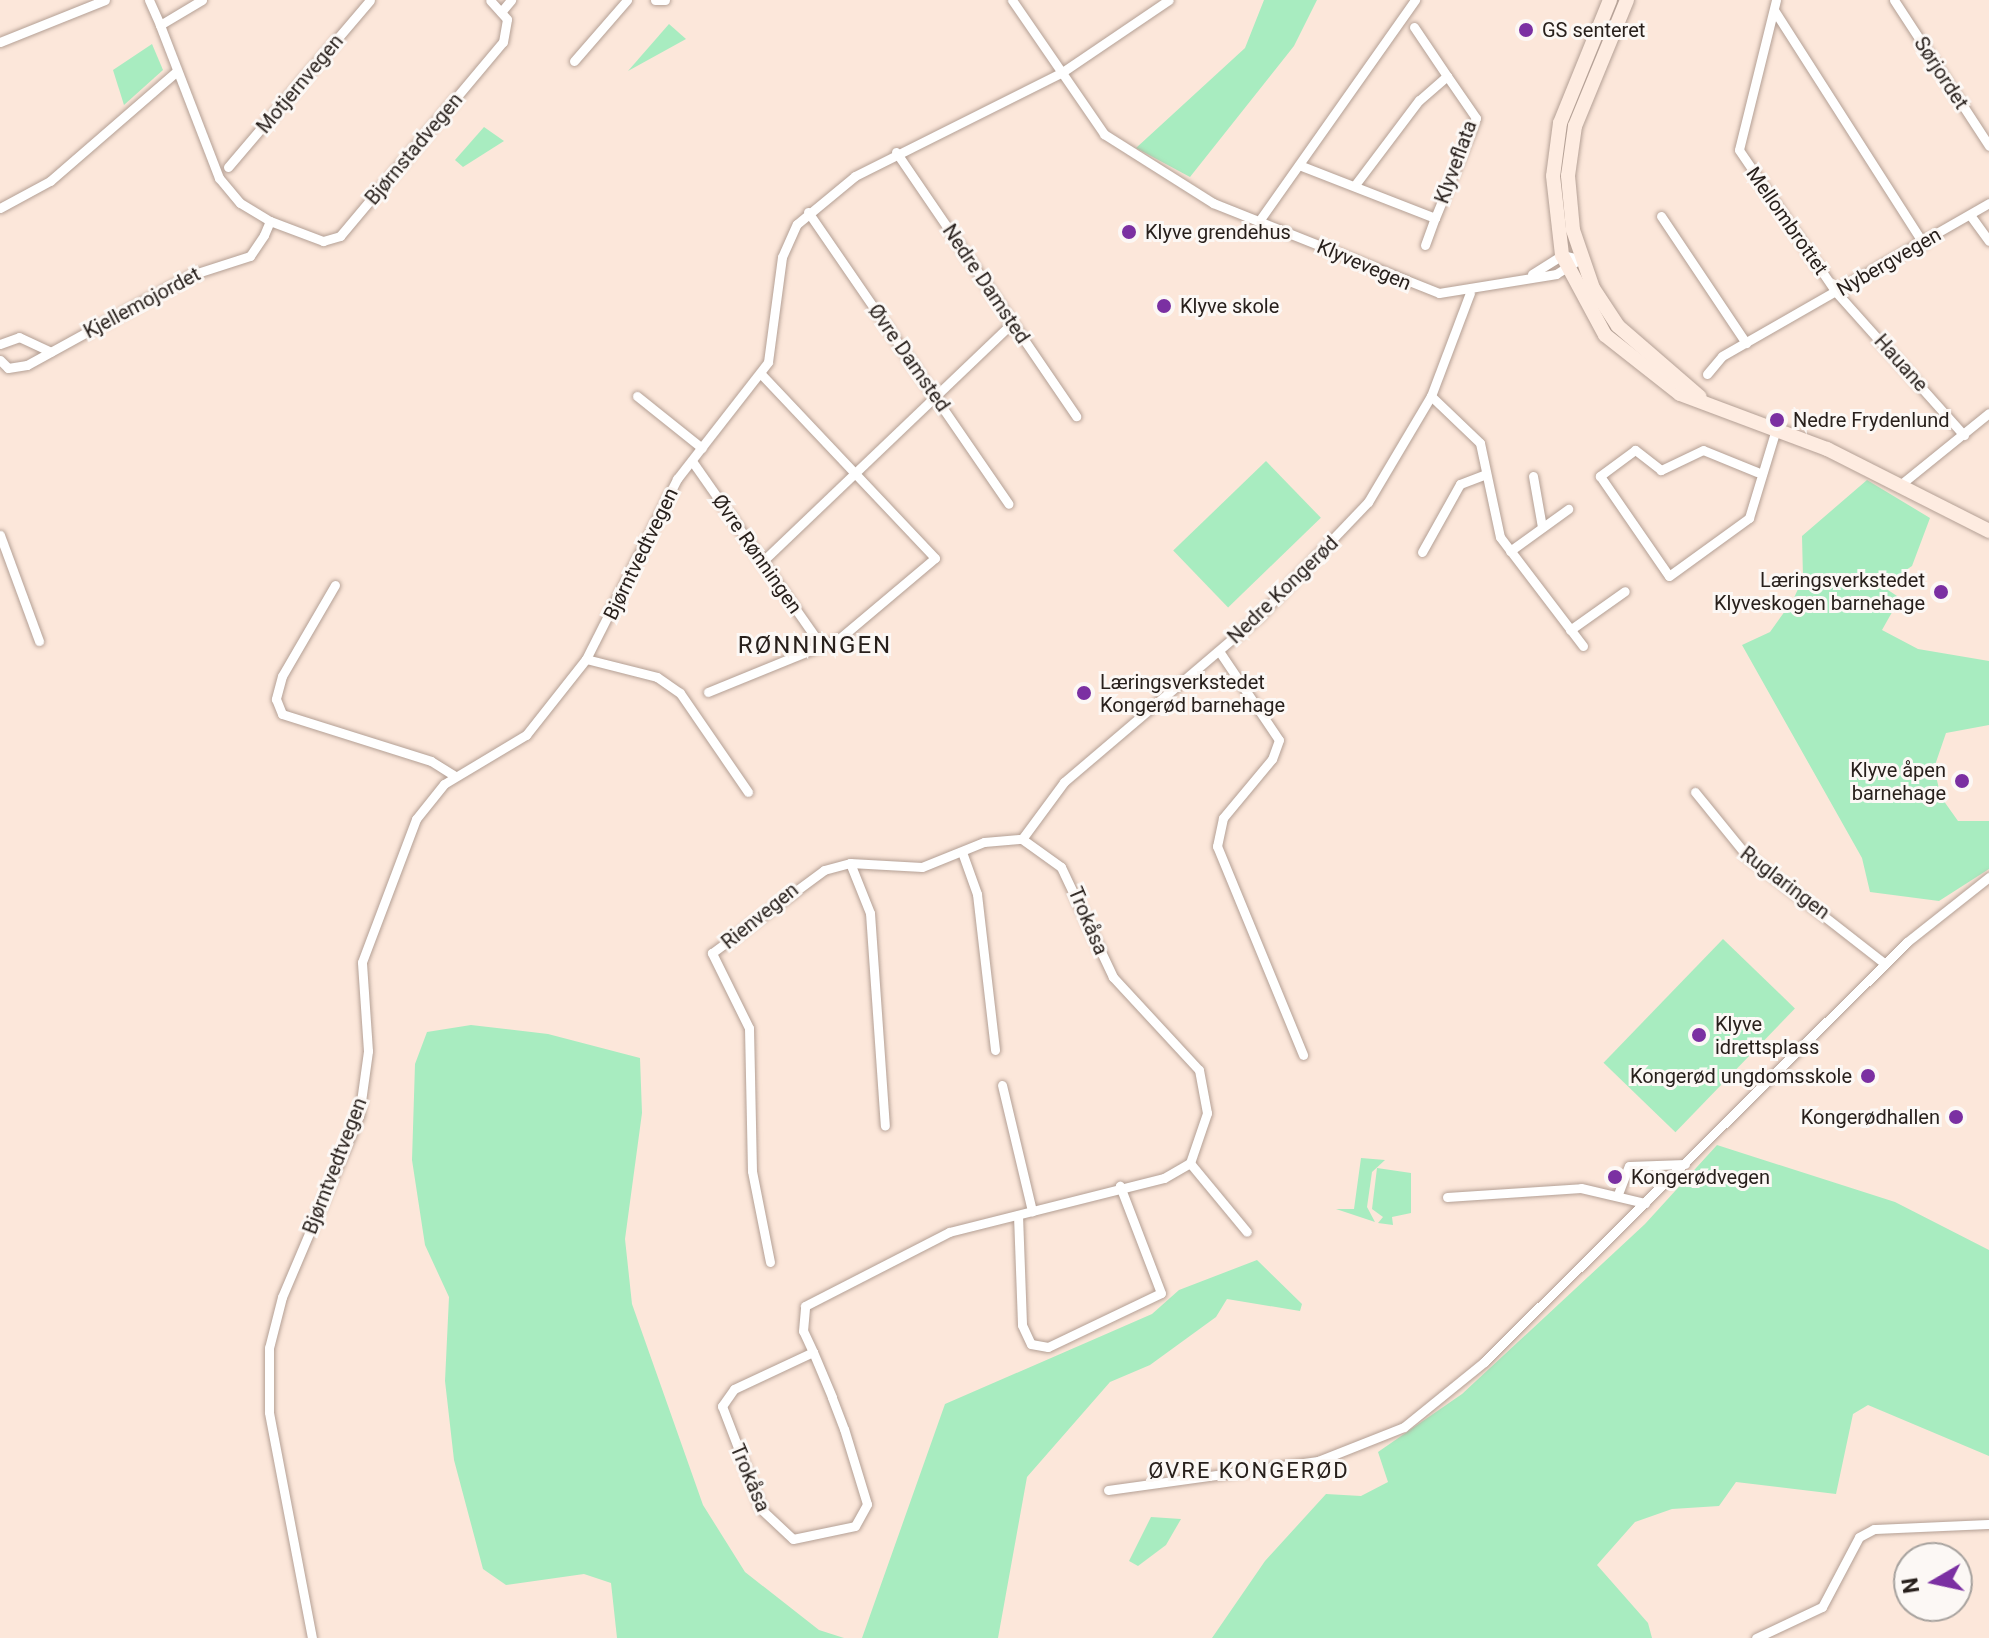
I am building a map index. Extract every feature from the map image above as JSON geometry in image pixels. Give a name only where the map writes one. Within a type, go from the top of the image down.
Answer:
[{"type":"main road","points":[[1610,0],[1554,152],[1562,255],[1568,270],[1622,354],[1680,394],[1776,429],[1900,485],[1989,531]]},
{"type":"main road","points":[[1627,0],[1575,126],[1569,189],[1580,259],[1618,326],[1703,400]]},
{"type":"street","points":[[0,42],[105,0]]},
{"type":"street","points":[[149,0],[225,189],[270,221]]},
{"type":"street","points":[[160,25],[202,0]]},
{"type":"street","name":"Motjernvegen","points":[[228,167],[370,0]]},
{"type":"street","points":[[490,0],[501,12],[511,0]]},
{"type":"street","points":[[574,61],[627,0]]},
{"type":"street","points":[[655,0],[665,0]]},
{"type":"street","name":"Klyvevegen","points":[[1012,0],[1089,117],[1123,152],[1259,221],[1419,288],[1470,293],[1532,274],[1568,270]]},
{"type":"street","name":"Bjørntvedtvegen","points":[[312,1638],[269,1412],[269,1348],[282,1297],[359,1116],[368,1051],[366,949],[416,819],[455,776],[526,735],[586,659],[692,461],[761,374],[773,345],[782,257],[808,212],[896,152],[1061,73],[1169,0]]},
{"type":"street","points":[[1259,221],[1415,0]]},
{"type":"street","name":"Sørjordet","points":[[1894,0],[1989,146]]},
{"type":"street","name":"Mellombrottet","points":[[1775,5],[1923,243]]},
{"type":"street","name":"Mellombrottet","points":[[1775,5],[1739,150],[1836,292]]},
{"type":"street","name":"Bjørnstadvegen","points":[[270,221],[323,241],[340,236],[492,58],[508,26],[501,12]]},
{"type":"street","name":"Klyveflata","points":[[1299,165],[1435,218],[1476,118],[1414,27]]},
{"type":"street","points":[[0,208],[50,181],[177,71]]},
{"type":"street","points":[[1355,185],[1419,100],[1447,76]]},
{"type":"street","name":"Nedre Damsted","points":[[896,152],[1076,416]]},
{"type":"street","name":"Nybergvegen","points":[[1707,374],[1746,343],[1989,203]]},
{"type":"street","name":"Øvre Damsted","points":[[808,212],[1009,504]]},
{"type":"street","points":[[1970,215],[1989,241]]},
{"type":"street","points":[[1661,216],[1746,343]]},
{"type":"street","points":[[1425,245],[1435,218]]},
{"type":"street","name":"Kjellemojordet","points":[[0,360],[20,368],[191,275],[250,256],[270,221]]},
{"type":"street","points":[[1562,255],[1580,259]]},
{"type":"street","name":"Klyvevegen","points":[[1532,274],[1562,255]]},
{"type":"street","points":[[1568,270],[1580,259]]},
{"type":"street","name":"Hauane","points":[[1836,292],[1964,435]]},
{"type":"street","name":"Nedre Kongerød","points":[[1303,1055],[1219,857],[1223,818],[1272,759],[1279,740],[1219,651],[1343,532],[1431,396],[1470,293]]},
{"type":"street","points":[[763,561],[1012,323]]},
{"type":"street","points":[[0,344],[19,337],[51,352]]},
{"type":"street","points":[[708,692],[822,647],[935,558],[761,374]]},
{"type":"street","points":[[637,396],[702,448]]},
{"type":"street","points":[[1431,396],[1471,428],[1486,474],[1496,529],[1583,646]]},
{"type":"street","points":[[1900,485],[1989,413]]},
{"type":"street","points":[[1757,472],[1703,450],[1661,470],[1635,450],[1600,476],[1669,576],[1749,518],[1757,472],[1776,429]]},
{"type":"street","name":"Øvre Rønningen","points":[[692,461],[822,647]]},
{"type":"street","points":[[1422,552],[1460,484],[1486,474]]},
{"type":"street","points":[[1533,476],[1542,527]]},
{"type":"street","points":[[1510,551],[1568,509]]},
{"type":"street","points":[[0,535],[39,641]]},
{"type":"street","points":[[335,585],[282,676],[276,699],[282,714],[431,761],[455,776]]},
{"type":"street","points":[[1570,630],[1625,591]]},
{"type":"street","points":[[1022,839],[1064,782],[1219,651]]},
{"type":"street","points":[[586,659],[657,677],[680,693],[748,792]]},
{"type":"street","name":"Ruglaringen","points":[[1695,792],[1747,856],[1885,964]]},
{"type":"street","name":"Rienvegen","points":[[770,1262],[752,1171],[749,1028],[712,953],[788,890],[850,863],[913,869],[962,852],[1022,839]]},
{"type":"street","name":"Trokåsa","points":[[813,1352],[734,1389],[722,1406],[762,1510],[793,1539],[855,1526],[867,1504],[801,1315],[817,1297],[927,1241],[1120,1186],[1164,1178],[1190,1163],[1207,1113],[1199,1070],[1113,977],[1061,867],[1022,839]]},
{"type":"street","points":[[962,852],[980,908],[995,1050]]},
{"type":"street","points":[[850,863],[870,913],[885,1125]]},
{"type":"street","points":[[1108,1490],[1318,1461],[1404,1427],[1451,1392],[1885,964],[1989,877]]},
{"type":"street","points":[[1002,1085],[1032,1211]]},
{"type":"street","points":[[1190,1163],[1247,1232]]},
{"type":"street","points":[[1618,1194],[1620,1177],[1635,1163],[1685,1164]]},
{"type":"street","points":[[1018,1215],[1022,1325],[1031,1344],[1048,1347],[1161,1293],[1120,1186]]},
{"type":"street","points":[[1447,1197],[1581,1188],[1618,1194],[1645,1203]]},
{"type":"street","points":[[1756,1638],[1822,1607],[1859,1537],[1874,1529],[1989,1524]]},
{"type":"green space","points":[[1264,0],[1317,0],[1294,46],[1190,177],[1136,148],[1245,48]]},
{"type":"green space","points":[[669,24],[686,39],[628,71]]},
{"type":"green space","points":[[152,44],[163,70],[124,105],[113,70]]},
{"type":"green space","points":[[484,127],[504,141],[463,167],[455,160]]},
{"type":"green space","points":[[1266,461],[1321,518],[1228,607],[1173,551]]},
{"type":"green space","points":[[1867,480],[1930,518],[1912,566],[1882,586],[1900,598],[1882,630],[1918,649],[1989,661],[1989,725],[1946,733],[1934,768],[1941,797],[1958,821],[1989,821],[1989,869],[1939,901],[1870,892],[1862,858],[1742,645],[1770,632],[1793,600],[1803,578],[1802,536]]},
{"type":"green space","name":"Klyve idrettsplass","points":[[1723,939],[1795,1008],[1675,1132],[1604,1063]]},
{"type":"green space","points":[[471,1025],[548,1034],[640,1058],[642,1113],[625,1239],[632,1304],[703,1505],[745,1572],[819,1630],[844,1638],[617,1638],[611,1583],[584,1574],[506,1585],[483,1569],[454,1460],[445,1381],[449,1297],[425,1245],[412,1160],[415,1064],[427,1032]]},
{"type":"green space","points":[[1717,1145],[1895,1202],[1989,1250],[1989,1456],[1868,1405],[1853,1414],[1836,1494],[1736,1482],[1719,1506],[1672,1509],[1635,1522],[1597,1565],[1648,1623],[1652,1638],[1212,1638],[1265,1561],[1326,1494],[1361,1496],[1388,1482],[1378,1452],[1462,1394],[1645,1224]]},
{"type":"green space","points":[[1361,1158],[1385,1160],[1372,1172],[1367,1207],[1375,1222],[1336,1209],[1354,1209]]},
{"type":"green space","points":[[1377,1168],[1411,1173],[1411,1213],[1392,1217],[1393,1225],[1378,1223],[1383,1217],[1372,1209]]},
{"type":"green space","points":[[1257,1260],[1302,1304],[1300,1311],[1227,1299],[1216,1317],[1150,1365],[1110,1382],[1027,1477],[998,1638],[862,1638],[945,1404],[1152,1314],[1179,1290]]},
{"type":"green space","points":[[1151,1517],[1181,1519],[1166,1545],[1138,1566],[1129,1561]]},
{"type":"place","name":"GS senteret","points":[[1526,30]]},
{"type":"place","name":"Klyve grendehus","points":[[1129,232]]},
{"type":"place","name":"Klyve skole","points":[[1164,306]]},
{"type":"place","name":"Nedre Frydenlund","points":[[1777,420]]},
{"type":"place","name":"Læringsverkstedet Klyveskogen barnehage","points":[[1941,592]]},
{"type":"place","name":"Læringsverkstedet Kongerød barnehage","points":[[1084,693]]},
{"type":"place","name":"Klyve åpen barnehage","points":[[1962,781]]},
{"type":"place","name":"Klyve idrettsplass","points":[[1699,1035]]},
{"type":"place","name":"Kongerød ungdomsskole","points":[[1868,1076]]},
{"type":"place","name":"Kongerødhallen","points":[[1956,1117]]},
{"type":"place","name":"Kongerødvegen","points":[[1615,1177]]},
{"type":"district","name":"RØNNINGEN","points":[[815,646]]},
{"type":"district","name":"ØVRE KONGERØD","points":[[1249,1471]]}]
